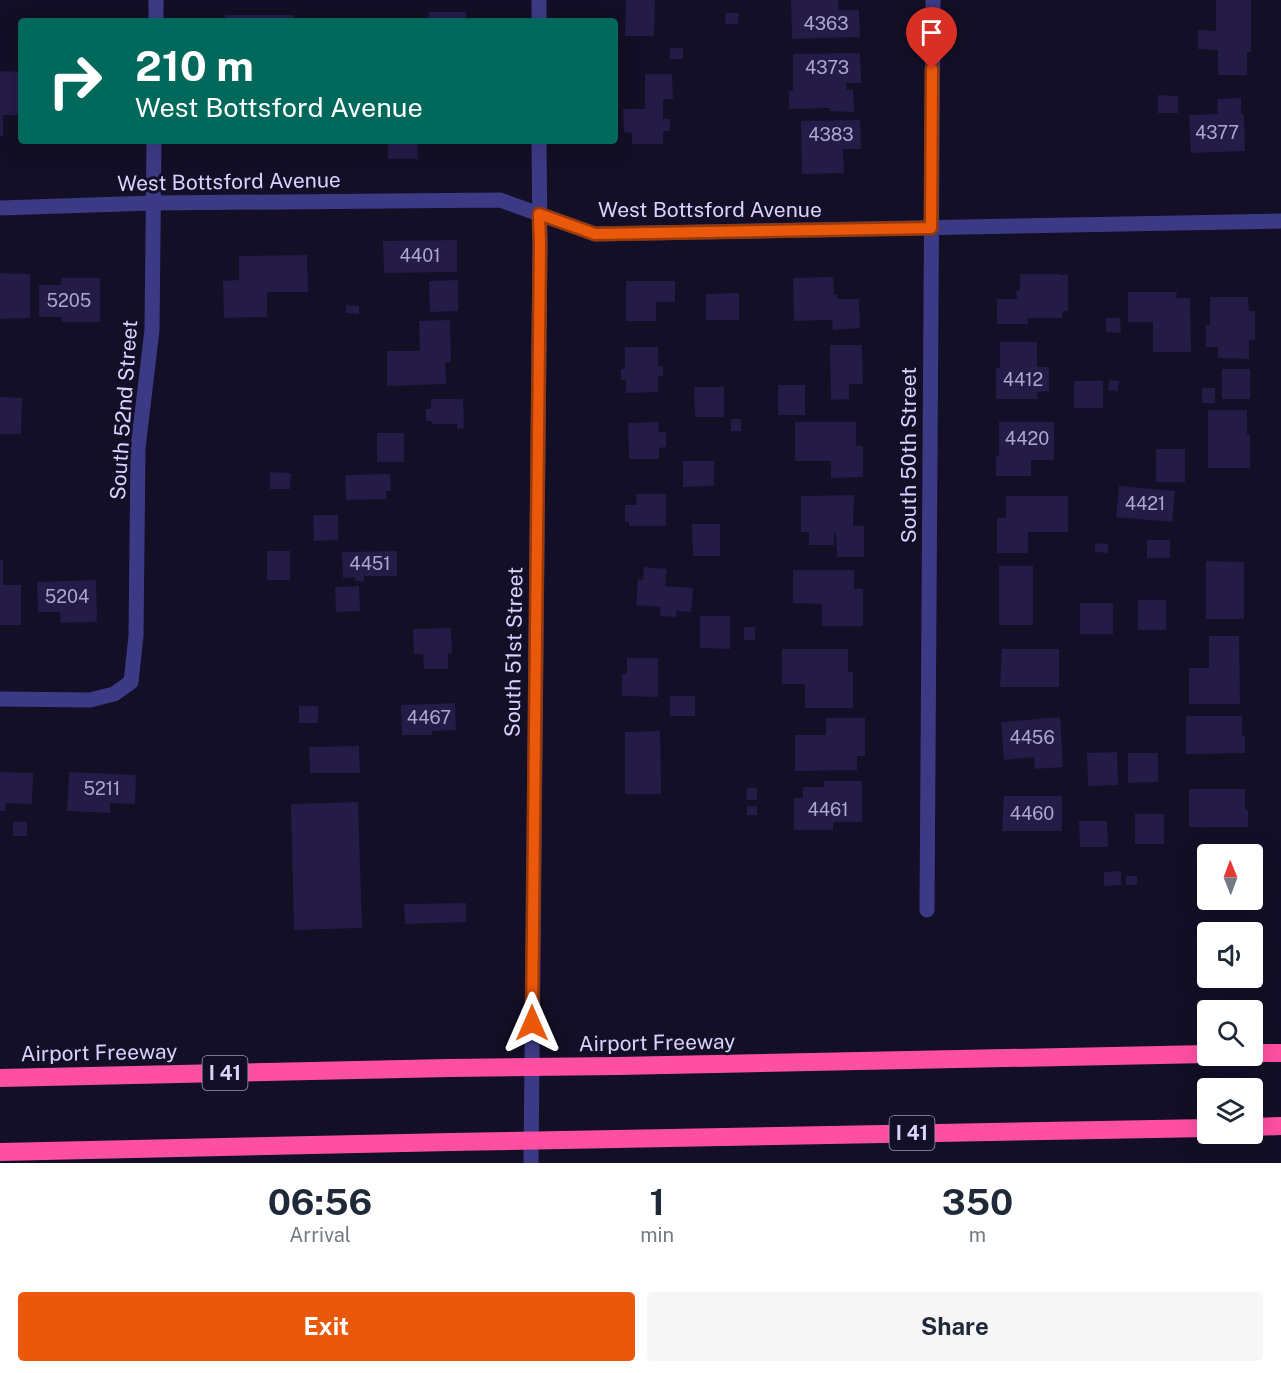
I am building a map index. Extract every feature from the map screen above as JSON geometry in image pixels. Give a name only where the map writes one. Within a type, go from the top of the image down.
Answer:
[{"type":"highway","points":[[1263,1053],[1280,1052]]},
{"type":"highway","name":"Airport Freeway","points":[[0,1078],[1197,1054]]},
{"type":"highway","points":[[1263,1127],[1281,1126]]},
{"type":"highway","name":"I 41","points":[[0,1152],[1197,1128]]},
{"type":"street","points":[[156,0],[156,18]]},
{"type":"street","points":[[539,0],[539,18]]},
{"type":"street","name":"South 50th Street","points":[[927,909],[933,0]]},
{"type":"street","name":"South 52nd Street","points":[[0,699],[90,700],[114,694],[130,682],[136,636],[138,448],[152,330],[154,144]]},
{"type":"street","name":"South 51st Street","points":[[531,1163],[539,144]]},
{"type":"street","name":"West Bottsford Avenue","points":[[0,208],[153,203],[500,200],[595,234],[1281,221]]},
{"type":"building","points":[[626,0],[655,0],[654,36],[625,36]]},
{"type":"building","points":[[791,0],[838,0],[839,10],[859,10],[860,37],[792,39]]},
{"type":"building","points":[[1216,0],[1251,0],[1251,52],[1247,52],[1247,75],[1218,75],[1218,50],[1198,49],[1198,30],[1216,31]]},
{"type":"building","points":[[429,12],[466,12],[466,18],[428,18]]},
{"type":"building","points":[[726,13],[739,13],[738,24],[725,24]]},
{"type":"building","points":[[225,15],[294,15],[294,18],[225,18]]},
{"type":"building","points":[[670,48],[683,48],[683,59],[670,59]]},
{"type":"building","points":[[860,53],[861,83],[846,83],[847,90],[853,90],[854,112],[830,111],[830,108],[789,109],[789,91],[793,91],[793,54]]},
{"type":"building","points":[[0,71],[18,72],[18,115],[3,115],[3,136],[0,136]]},
{"type":"building","points":[[645,74],[672,74],[673,99],[663,99],[663,119],[670,119],[670,131],[663,131],[663,144],[632,144],[632,133],[624,132],[623,109],[645,109]]},
{"type":"building","points":[[1158,95],[1178,96],[1178,113],[1158,113]]},
{"type":"building","points":[[1241,98],[1245,151],[1191,153],[1189,115],[1218,114],[1217,99]]},
{"type":"building","points":[[860,120],[861,149],[843,149],[844,173],[802,174],[801,121]]},
{"type":"building","points":[[388,144],[417,144],[418,159],[388,159]]},
{"type":"building","points":[[457,240],[457,272],[384,273],[383,241]]},
{"type":"building","points":[[307,255],[308,292],[267,292],[267,317],[224,318],[223,281],[239,280],[239,256]]},
{"type":"building","points":[[0,273],[30,274],[30,318],[0,319]]},
{"type":"building","points":[[1020,274],[1068,275],[1068,311],[1063,311],[1062,318],[1027,318],[1028,324],[997,324],[997,299],[1017,299],[1016,291],[1020,291]]},
{"type":"building","points":[[833,277],[834,295],[837,295],[837,299],[859,299],[860,328],[833,330],[832,320],[794,321],[793,278]]},
{"type":"building","points":[[61,278],[100,278],[100,322],[62,322],[62,317],[39,317],[39,285],[61,285]]},
{"type":"building","points":[[458,280],[458,311],[430,312],[429,281]]},
{"type":"building","points":[[626,281],[675,281],[675,302],[656,302],[656,321],[626,321]]},
{"type":"building","points":[[1128,292],[1177,292],[1176,298],[1190,298],[1191,352],[1153,352],[1153,322],[1128,322]]},
{"type":"building","points":[[739,293],[739,320],[706,320],[706,294]]},
{"type":"building","points":[[1210,297],[1248,297],[1249,311],[1255,311],[1255,340],[1249,340],[1249,359],[1218,358],[1218,347],[1206,347],[1206,325],[1210,325]]},
{"type":"building","points":[[346,305],[359,306],[359,314],[346,313]]},
{"type":"building","points":[[1106,318],[1120,318],[1121,333],[1106,332]]},
{"type":"building","points":[[450,320],[451,362],[445,363],[446,384],[387,386],[387,351],[420,351],[419,321]]},
{"type":"building","points":[[1000,342],[1037,342],[1037,367],[1049,367],[1049,391],[1037,392],[1038,399],[996,399],[996,368],[1000,368]]},
{"type":"building","points":[[830,345],[862,345],[863,384],[849,384],[849,399],[831,400]]},
{"type":"building","points":[[625,347],[658,347],[658,366],[663,366],[663,376],[658,376],[658,392],[626,393],[626,380],[621,380],[621,369],[625,369]]},
{"type":"building","points":[[1222,369],[1250,369],[1250,399],[1222,399]]},
{"type":"building","points":[[1109,380],[1119,381],[1118,391],[1108,390]]},
{"type":"building","points":[[1074,381],[1103,381],[1103,408],[1074,408]]},
{"type":"building","points":[[778,385],[805,385],[805,415],[778,415]]},
{"type":"building","points":[[694,387],[724,387],[724,417],[695,417]]},
{"type":"building","points":[[1202,388],[1215,388],[1215,403],[1202,403]]},
{"type":"building","points":[[0,397],[22,398],[21,434],[0,434]]},
{"type":"building","points":[[431,399],[463,399],[464,428],[457,429],[457,424],[432,424],[432,421],[426,421],[426,409],[431,409]]},
{"type":"building","points":[[1208,410],[1247,410],[1250,468],[1208,468]]},
{"type":"building","points":[[731,419],[741,419],[741,431],[731,431]]},
{"type":"building","points":[[659,422],[658,432],[666,432],[666,447],[659,448],[659,459],[629,459],[628,423]]},
{"type":"building","points":[[795,422],[856,422],[856,446],[863,446],[863,477],[831,478],[831,461],[795,461]]},
{"type":"building","points":[[999,422],[1054,422],[1054,460],[1031,460],[1031,476],[996,476],[996,456],[999,456]]},
{"type":"building","points":[[377,433],[404,433],[404,462],[377,462]]},
{"type":"building","points":[[1156,449],[1185,449],[1185,482],[1156,482]]},
{"type":"building","points":[[683,461],[714,461],[714,486],[683,487]]},
{"type":"building","points":[[270,472],[291,473],[290,489],[270,489]]},
{"type":"building","points":[[390,474],[391,491],[386,491],[386,499],[346,500],[345,475]]},
{"type":"building","points":[[1119,486],[1175,491],[1172,522],[1116,517]]},
{"type":"building","points":[[636,494],[666,494],[666,526],[629,526],[629,522],[625,522],[625,505],[637,505]]},
{"type":"building","points":[[854,495],[853,526],[864,526],[864,557],[837,557],[836,533],[834,533],[834,545],[809,545],[809,532],[801,532],[801,496]]},
{"type":"building","points":[[1006,496],[1068,496],[1068,532],[1028,532],[1028,553],[997,553],[997,518],[1006,518]]},
{"type":"building","points":[[313,515],[338,515],[338,540],[314,541]]},
{"type":"building","points":[[692,524],[720,524],[720,556],[693,556]]},
{"type":"building","points":[[1147,540],[1170,540],[1170,558],[1147,558]]},
{"type":"building","points":[[1095,543],[1108,544],[1108,553],[1095,552]]},
{"type":"building","points":[[267,551],[290,551],[290,580],[267,580]]},
{"type":"building","points":[[397,551],[397,576],[364,576],[364,581],[355,581],[355,577],[343,578],[342,552]]},
{"type":"building","points":[[0,560],[3,560],[3,585],[21,585],[21,625],[0,625]]},
{"type":"building","points":[[1206,561],[1244,562],[1244,619],[1206,619]]},
{"type":"building","points":[[999,566],[1033,566],[1033,625],[999,625]]},
{"type":"building","points":[[644,567],[667,569],[665,586],[693,588],[691,612],[676,611],[676,617],[660,616],[661,607],[636,605],[638,579],[643,580]]},
{"type":"building","points":[[793,570],[854,570],[854,589],[863,589],[863,626],[822,626],[822,604],[793,603]]},
{"type":"building","points":[[96,580],[97,622],[61,623],[60,612],[38,612],[37,582]]},
{"type":"building","points":[[359,586],[360,611],[336,612],[335,587]]},
{"type":"building","points":[[1138,600],[1166,600],[1166,630],[1138,630]]},
{"type":"building","points":[[1080,603],[1113,603],[1113,634],[1080,634]]},
{"type":"building","points":[[700,616],[730,616],[730,649],[700,648]]},
{"type":"building","points":[[744,627],[755,627],[755,640],[744,640]]},
{"type":"building","points":[[451,628],[452,653],[448,653],[448,669],[424,669],[423,654],[414,654],[413,629]]},
{"type":"building","points":[[1209,636],[1239,636],[1240,704],[1189,704],[1189,668],[1209,668]]},
{"type":"building","points":[[782,649],[848,649],[848,672],[853,672],[853,708],[805,708],[805,684],[782,684]]},
{"type":"building","points":[[1002,649],[1059,649],[1059,687],[1000,687]]},
{"type":"building","points":[[627,658],[658,658],[658,697],[622,696],[622,674],[627,674]]},
{"type":"building","points":[[670,696],[695,696],[695,716],[670,716]]},
{"type":"building","points":[[455,703],[456,730],[432,731],[432,735],[402,735],[401,705]]},
{"type":"building","points":[[299,706],[318,706],[318,723],[299,723]]},
{"type":"building","points":[[1186,716],[1242,716],[1245,753],[1186,754]]},
{"type":"building","points":[[1060,717],[1063,767],[1035,769],[1034,757],[1004,760],[1001,722]]},
{"type":"building","points":[[826,718],[865,718],[865,756],[857,756],[857,770],[795,771],[795,735],[826,735]]},
{"type":"building","points":[[660,731],[661,794],[625,794],[625,732]]},
{"type":"building","points":[[359,746],[360,773],[310,773],[309,747]]},
{"type":"building","points":[[1117,752],[1118,785],[1088,786],[1087,753]]},
{"type":"building","points":[[1128,753],[1158,753],[1158,782],[1128,783]]},
{"type":"building","points":[[0,772],[33,773],[32,804],[6,803],[5,811],[0,811]]},
{"type":"building","points":[[69,772],[136,775],[135,804],[110,803],[110,813],[67,811]]},
{"type":"building","points":[[824,781],[862,781],[862,822],[833,822],[833,830],[794,830],[794,798],[803,798],[803,787],[824,787]]},
{"type":"building","points":[[747,788],[757,788],[757,800],[746,800]]},
{"type":"building","points":[[1189,789],[1245,789],[1248,827],[1189,827]]},
{"type":"building","points":[[1004,796],[1062,796],[1062,831],[1002,831]]},
{"type":"building","points":[[358,802],[362,928],[294,930],[291,804]]},
{"type":"building","points":[[747,806],[757,806],[757,815],[747,815]]},
{"type":"building","points":[[1135,814],[1164,814],[1164,844],[1135,844]]},
{"type":"building","points":[[1079,821],[1107,821],[1108,847],[1080,847]]},
{"type":"building","points":[[13,822],[27,822],[27,836],[13,836]]},
{"type":"building","points":[[1121,871],[1121,885],[1104,886],[1104,872]]},
{"type":"building","points":[[1126,876],[1137,876],[1137,885],[1126,885]]},
{"type":"building","points":[[466,903],[466,922],[405,924],[404,904]]},
{"type":"route","points":[[532,1023],[539,214],[595,234],[931,228],[932,69]]}]
